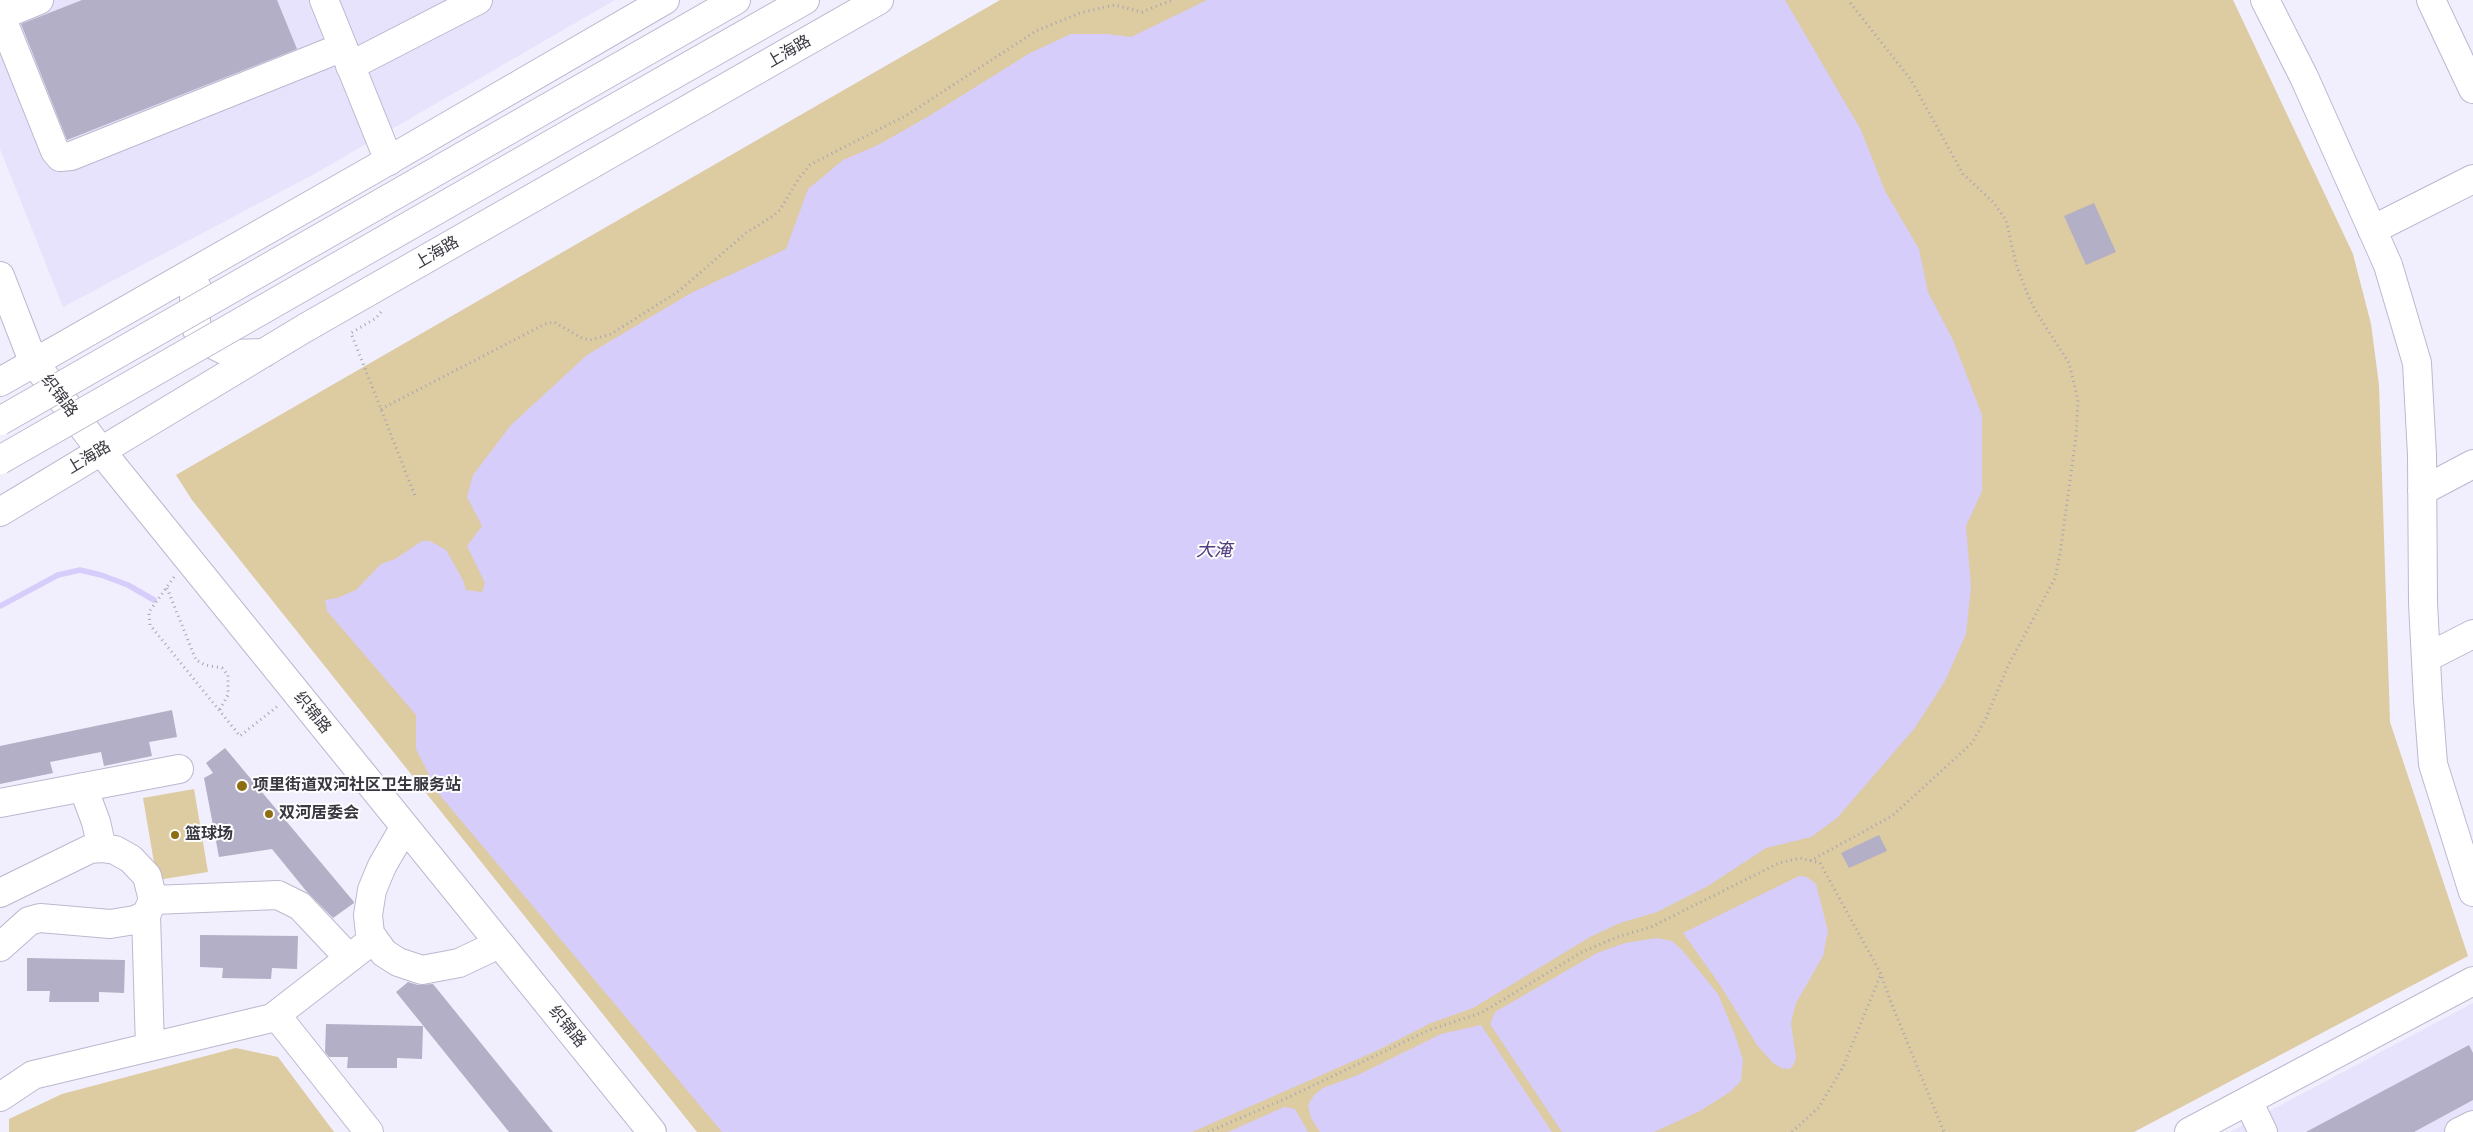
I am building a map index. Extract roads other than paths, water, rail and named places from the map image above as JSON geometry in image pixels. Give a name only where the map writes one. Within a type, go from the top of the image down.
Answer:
[{"type":"main road","points":[[39,0],[0,15],[55,151],[60,158],[71,156],[347,57],[478,0]]},
{"type":"main road","points":[[324,0],[390,161]]},
{"type":"main road","points":[[0,382],[33,361],[390,161],[665,0]]},
{"type":"main road","points":[[0,421],[736,0]]},
{"type":"main road","points":[[0,460],[805,0]]},
{"type":"main road","name":"上海路","points":[[0,512],[264,353],[879,0]]},
{"type":"main road","points":[[2265,0],[2304,77],[2388,265],[2416,363],[2422,491],[2426,658],[2433,764],[2473,892]]},
{"type":"main road","points":[[2431,0],[2473,88]]},
{"type":"main road","points":[[2372,230],[2473,179]]},
{"type":"main road","points":[[217,258],[197,286],[194,299],[197,330],[206,341],[232,354],[264,353]]},
{"type":"main road","name":"织锦路","points":[[0,276],[33,361],[101,451],[404,828],[652,1132]]},
{"type":"main road","points":[[2422,491],[2473,464]]},
{"type":"main road","points":[[2426,658],[2473,634]]},
{"type":"main road","points":[[0,802],[179,769]]},
{"type":"main road","points":[[83,787],[96,822],[102,848]]},
{"type":"main road","points":[[404,828],[382,866],[372,890],[368,915],[370,934],[384,953],[398,962],[422,970],[459,963],[499,944]]},
{"type":"main road","points":[[22,927],[1,890],[90,849],[115,850],[131,859],[147,876],[150,1047]]},
{"type":"main road","points":[[0,947],[29,921],[40,918],[110,924],[135,920],[149,908],[278,895],[300,906],[349,958]]},
{"type":"main road","points":[[0,1097],[33,1075],[272,1018],[374,939]]},
{"type":"main road","points":[[2189,1132],[2473,982]]},
{"type":"main road","points":[[276,1014],[369,1132]]},
{"type":"main road","points":[[2248,1101],[2263,1132]]},
{"type":"main road","points":[[2459,1132],[2473,1125]]},
{"type":"water","name":"大淹","points":[[1207,0],[1785,0],[1861,130],[1885,191],[1919,249],[1928,292],[1953,340],[1982,415],[1982,491],[1966,526],[1971,587],[1966,634],[1945,681],[1914,729],[1837,818],[1811,837],[1766,848],[1708,886],[1657,912],[1620,923],[1590,937],[1473,1008],[1431,1023],[1376,1051],[1192,1132],[722,1132],[438,793],[416,749],[416,715],[327,611],[325,600],[337,598],[356,590],[381,564],[395,559],[422,541],[430,541],[446,550],[463,580],[466,590],[482,592],[485,583],[467,546],[482,526],[467,497],[473,475],[511,425],[587,355],[691,293],[786,249],[808,189],[843,160],[878,145],[929,116],[1030,53],[1071,34],[1106,34],[1131,37]]},
{"type":"water","points":[[1799,876],[1807,877],[1816,884],[1828,931],[1823,956],[1796,1003],[1791,1024],[1796,1058],[1790,1069],[1781,1068],[1772,1062],[1757,1045],[1720,985],[1683,933]]},
{"type":"water","points":[[1657,938],[1672,941],[1682,950],[1718,994],[1743,1060],[1741,1081],[1730,1092],[1700,1111],[1654,1132],[1562,1132],[1490,1024],[1495,1012],[1597,953],[1625,943]]},
{"type":"water","points":[[1481,1025],[1552,1132],[1320,1132],[1311,1118],[1308,1105],[1314,1095],[1323,1088],[1358,1075],[1441,1034]]},
{"type":"water","points":[[1284,1107],[1295,1109],[1308,1132],[1228,1132]]},
{"type":"waterway","points":[[0,606],[58,575],[80,570],[128,585],[154,600]]},
{"type":"place","name":"项里街道双河社区卫生服务站","points":[[242,786]]},
{"type":"place","name":"双河居委会","points":[[269,814]]},
{"type":"place","name":"篮球场","points":[[175,835]]}]
